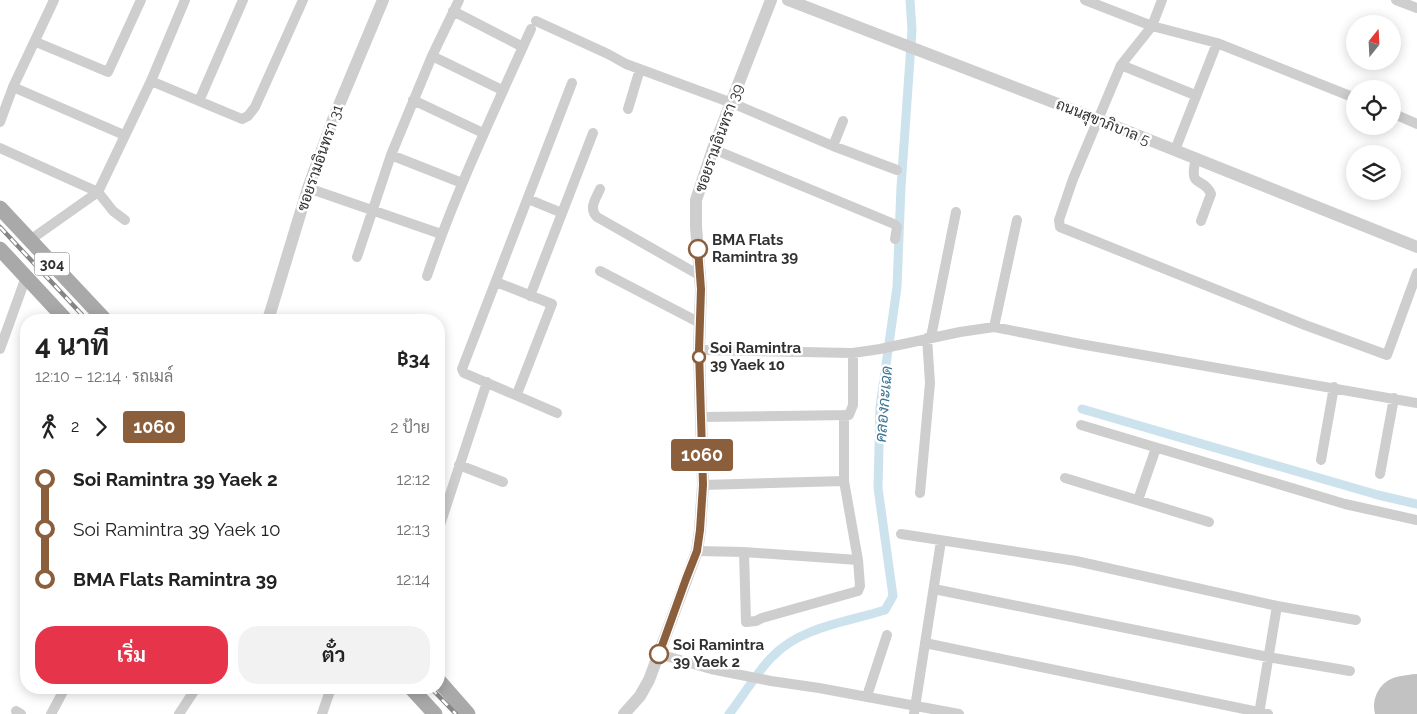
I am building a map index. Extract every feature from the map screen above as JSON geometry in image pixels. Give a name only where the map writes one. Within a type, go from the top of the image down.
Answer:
[{"type":"main road","name":"304","points":[[0,208],[99,314]]},
{"type":"main road","name":"304","points":[[0,249],[60,314]]},
{"type":"main road","points":[[445,688],[468,714]]},
{"type":"main road","points":[[417,694],[435,714]]},
{"type":"street","points":[[0,122],[54,0]]},
{"type":"street","points":[[36,42],[108,72],[141,0]]},
{"type":"street","points":[[30,240],[98,192],[151,81],[185,0]]},
{"type":"street","points":[[199,101],[243,0]]},
{"type":"street","points":[[151,81],[242,119],[252,113],[303,0]]},
{"type":"street","name":"ซอยรามอินทรา 31","points":[[270,314],[308,188],[334,117],[383,0]]},
{"type":"street","points":[[357,257],[391,155],[432,56],[459,0]]},
{"type":"street","name":"ซอยรามอินทรา 39","points":[[624,714],[640,696],[648,680],[697,551],[703,485],[699,350],[701,289],[696,200],[713,149],[771,0]]},
{"type":"street","name":"ถนนสุขาภิบาล 5","points":[[788,0],[1097,118],[1417,248]]},
{"type":"street","points":[[1162,0],[1152,26],[1121,65],[1097,118],[1059,220],[1060,227],[1305,325],[1386,355],[1417,273]]},
{"type":"street","points":[[1396,0],[1417,8]]},
{"type":"street","points":[[1090,1],[1152,26],[1217,43],[1346,94]]},
{"type":"street","points":[[453,11],[523,47]]},
{"type":"street","points":[[427,276],[441,234],[483,132],[533,25],[640,70],[732,103],[833,146],[897,170]]},
{"type":"street","points":[[1174,150],[1217,43]]},
{"type":"street","points":[[432,56],[502,90]]},
{"type":"street","points":[[1121,65],[1196,95]]},
{"type":"street","points":[[628,109],[640,70]]},
{"type":"street","points":[[557,412],[464,373],[462,369],[572,82]]},
{"type":"street","points":[[14,87],[124,135]]},
{"type":"street","points":[[413,100],[483,132]]},
{"type":"street","points":[[1401,117],[1417,124]]},
{"type":"street","points":[[833,146],[843,120]]},
{"type":"street","points":[[530,296],[593,133]]},
{"type":"street","points":[[0,148],[98,192],[113,211],[125,220]]},
{"type":"street","points":[[713,149],[894,224],[897,227],[895,239]]},
{"type":"street","points":[[391,155],[462,183]]},
{"type":"street","points":[[1196,158],[1192,173],[1193,177],[1207,188],[1211,194],[1201,221]]},
{"type":"street","points":[[308,188],[441,234]]},
{"type":"street","points":[[600,189],[592,208],[592,213],[699,275]]},
{"type":"street","points":[[528,199],[562,213]]},
{"type":"street","points":[[920,493],[930,383],[929,338],[956,212]]},
{"type":"street","points":[[994,327],[1017,220]]},
{"type":"street","points":[[600,271],[700,323]]},
{"type":"street","points":[[0,349],[26,277]]},
{"type":"street","points":[[496,282],[552,304],[517,394]]},
{"type":"street","points":[[699,350],[853,352],[994,327],[1080,344],[1417,403]]},
{"type":"street","points":[[700,417],[849,415],[853,405],[853,352]]},
{"type":"street","points":[[445,503],[487,382]]},
{"type":"street","points":[[1321,460],[1334,387]]},
{"type":"street","points":[[1380,474],[1394,398]]},
{"type":"street","points":[[744,552],[746,622],[756,621],[855,594],[860,586],[858,560],[844,481],[844,415]]},
{"type":"street","points":[[1082,425],[1345,504],[1417,520]]},
{"type":"street","points":[[1138,500],[1156,448]]},
{"type":"street","points":[[459,465],[503,482]]},
{"type":"street","points":[[1065,478],[1209,522]]},
{"type":"street","points":[[703,485],[844,481]]},
{"type":"street","points":[[901,534],[1076,561],[1277,606],[1356,620]]},
{"type":"street","points":[[915,710],[941,540]]},
{"type":"street","points":[[697,551],[744,552],[858,560]]},
{"type":"street","points":[[934,589],[1268,657],[1350,670]]},
{"type":"street","points":[[925,643],[1262,714],[1268,657],[1277,606]]},
{"type":"street","points":[[867,696],[887,635]]},
{"type":"street","points":[[659,654],[744,676],[867,696],[915,710],[959,714]]},
{"type":"street","points":[[51,714],[62,694]]},
{"type":"street","points":[[178,714],[192,694]]},
{"type":"street","points":[[322,714],[329,694]]},
{"type":"waterway","name":"คลองกะเฉด","points":[[729,714],[761,669],[784,646],[797,638],[825,627],[885,610],[893,596],[878,488],[880,407],[897,287],[901,187],[912,30],[910,0]]},
{"type":"waterway","points":[[1082,409],[1378,495],[1417,504]]},
{"type":"runway","points":[[1404,706],[1417,704]]},
{"type":"railway","points":[[0,227],[81,314]]},
{"type":"railway","points":[[437,694],[456,714]]},
{"type":"bus line","name":"1060","points":[[659,654],[697,551],[700,530],[703,485],[699,350],[701,289],[698,249]]},
{"type":"place","name":"BMA Flats Ramintra 39","points":[[698,249]]},
{"type":"place","name":"Soi Ramintra 39 Yaek 10","points":[[699,357]]},
{"type":"place","name":"Soi Ramintra 39 Yaek 2","points":[[659,654]]}]
